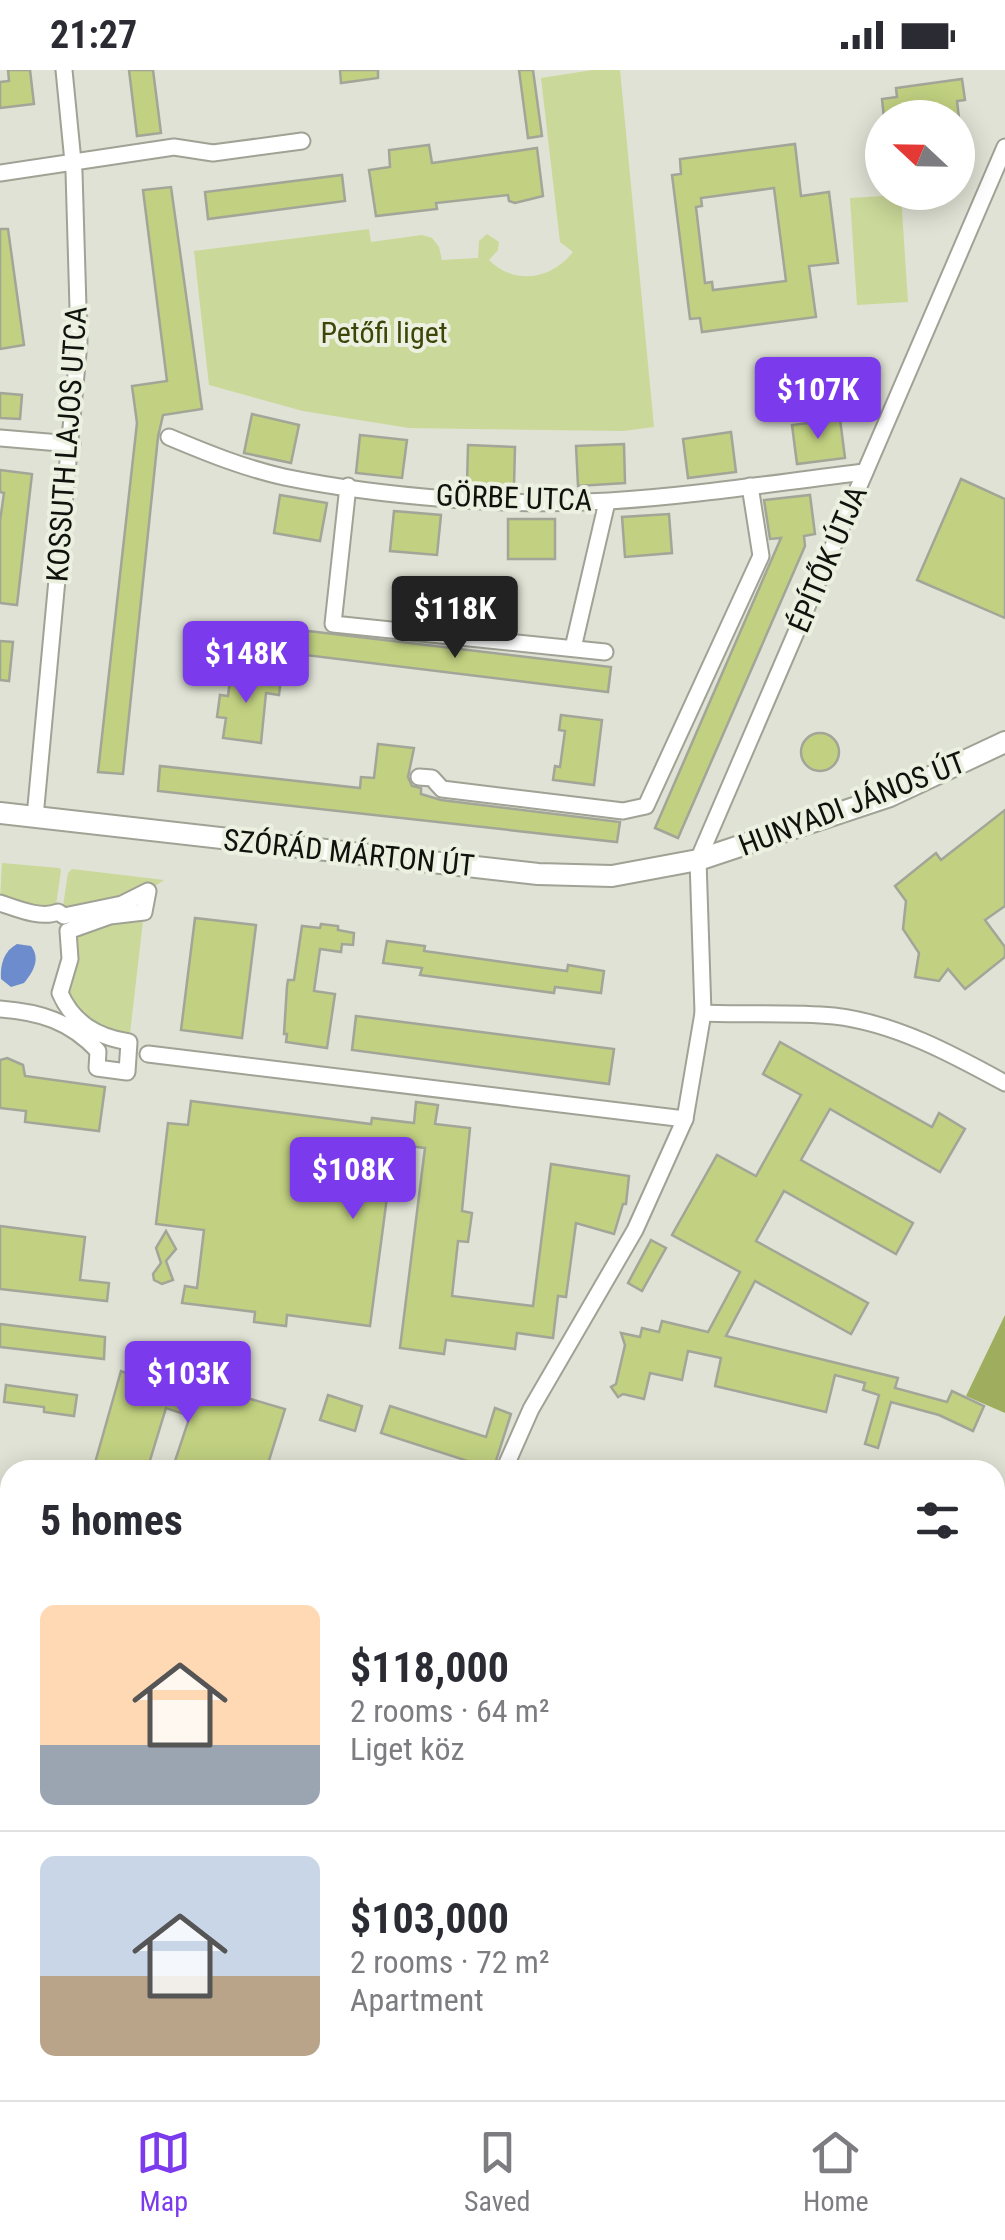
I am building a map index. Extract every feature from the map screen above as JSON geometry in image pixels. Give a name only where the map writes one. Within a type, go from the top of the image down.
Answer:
[{"type":"street","name":"KOSSUTH LAJOS UTCA","points":[[35,817],[79,342],[73,164],[64,70]]},
{"type":"street","points":[[0,173],[174,147],[213,153],[302,141]]},
{"type":"street","name":"ÉPÍTŐK ÚTJA","points":[[698,860],[1005,147]]},
{"type":"street","name":"GÖRBE UTCA","points":[[169,437],[240,465],[284,477],[498,500],[607,502],[865,472]]},
{"type":"street","points":[[0,438],[72,444]]},
{"type":"street","points":[[348,486],[333,624],[605,652]]},
{"type":"street","points":[[419,777],[432,778],[442,788],[623,811],[646,806],[760,556],[750,486]]},
{"type":"street","points":[[573,648],[607,502]]},
{"type":"street","name":"HUNYADI JÁNOS ÚT","points":[[698,860],[890,796],[1005,742]]},
{"type":"street","name":"SZÓRÁD MÁRTON ÚT","points":[[0,814],[538,874],[612,876],[698,860]]},
{"type":"street","points":[[508,1460],[531,1408],[635,1230],[685,1119],[703,1013],[698,860]]},
{"type":"street","points":[[0,903],[24,911],[52,915],[58,912],[64,916],[122,904],[148,891],[144,912],[110,916],[68,931],[70,960],[60,993],[78,1021],[96,1033],[129,1042],[127,1072],[96,1068],[98,1051],[74,1028],[33,1013],[0,1009]]},
{"type":"street","points":[[703,1013],[832,1016],[858,1021],[952,1054],[1005,1083]]},
{"type":"street","points":[[148,1054],[685,1119]]},
{"type":"green space","name":"Petőfi liget","points":[[620,70],[654,427],[623,431],[409,428],[303,411],[209,385],[194,251],[369,229],[371,242],[422,235],[432,238],[442,260],[478,258],[479,241],[487,234],[499,242],[498,250],[489,260],[510,274],[521,276],[544,273],[564,261],[573,252],[560,242],[541,78]]},
{"type":"green space","points":[[865,197],[865,210],[902,210],[908,302],[857,305],[850,198]]},
{"type":"green space","points":[[2,863],[59,868],[55,912],[0,903]]},
{"type":"green space","points":[[72,869],[164,880],[148,891],[62,913],[68,873]]},
{"type":"green space","points":[[144,912],[129,1042],[113,1040],[66,1006],[68,931]]},
{"type":"green space","points":[[1005,1315],[1005,1413],[966,1396]]},
{"type":"water","points":[[17,944],[31,946],[36,961],[24,983],[11,987],[1,979],[1,968],[6,954]]},
{"type":"building","points":[[8,70],[30,70],[34,104],[0,108],[0,82],[9,81]]},
{"type":"building","points":[[129,70],[153,70],[161,133],[137,136]]},
{"type":"building","points":[[340,70],[378,70],[378,78],[341,83]]},
{"type":"building","points":[[519,70],[533,70],[542,136],[528,138]]},
{"type":"building","points":[[962,79],[965,100],[882,100],[897,97],[896,88]]},
{"type":"building","points":[[795,144],[801,196],[829,192],[838,263],[809,266],[816,317],[702,332],[700,318],[690,319],[672,175],[681,174],[680,159]],"holes":[[[774,188],[786,281],[713,290],[712,282],[705,283],[696,207],[702,206],[701,198]]]},
{"type":"building","points":[[429,145],[432,163],[537,148],[543,196],[515,203],[509,201],[508,195],[436,203],[437,209],[376,216],[369,170],[390,167],[389,150]]},
{"type":"building","points":[[342,175],[345,201],[208,219],[205,192]]},
{"type":"building","points":[[171,187],[202,409],[163,415],[123,774],[98,772],[137,423],[132,386],[167,381],[143,190]]},
{"type":"building","points":[[0,229],[8,229],[24,345],[0,349]]},
{"type":"building","points":[[0,393],[22,395],[20,419],[0,418]]},
{"type":"building","points":[[252,414],[299,425],[291,463],[244,453]]},
{"type":"building","points":[[840,419],[845,458],[797,464],[792,425]]},
{"type":"building","points":[[731,432],[736,472],[688,478],[683,439]]},
{"type":"building","points":[[360,435],[407,440],[402,478],[356,473]]},
{"type":"building","points":[[624,444],[625,483],[578,486],[576,446]]},
{"type":"building","points":[[468,445],[515,447],[514,486],[467,484]]},
{"type":"building","points":[[0,470],[32,474],[17,605],[0,603],[4,493],[0,492]]},
{"type":"building","points":[[961,479],[1005,499],[1005,618],[917,580]]},
{"type":"building","points":[[280,495],[327,503],[320,541],[274,533]]},
{"type":"building","points":[[810,495],[815,534],[804,536],[805,546],[678,838],[655,828],[781,538],[770,539],[764,500]]},
{"type":"building","points":[[394,511],[441,515],[437,555],[390,551]]},
{"type":"building","points":[[669,514],[672,553],[625,557],[622,517]]},
{"type":"building","points":[[508,519],[555,519],[555,559],[508,559]]},
{"type":"building","points":[[300,630],[611,667],[608,692],[297,654]]},
{"type":"building","points":[[0,641],[13,642],[9,681],[0,680]]},
{"type":"building","points":[[231,672],[281,678],[279,695],[266,693],[261,743],[223,738],[226,718],[217,717],[220,695],[228,696]]},
{"type":"building","points":[[561,715],[602,720],[594,785],[553,780],[555,766],[560,767],[565,731],[559,730]]},
{"type":"building","points":[[820,733],[833,739],[839,752],[833,765],[820,771],[807,765],[801,752],[807,739]]},
{"type":"building","points":[[378,744],[414,748],[408,777],[412,786],[421,788],[421,794],[441,800],[620,822],[617,842],[158,791],[160,766],[360,788],[361,777],[374,778]]},
{"type":"building","points":[[1005,810],[1005,906],[985,920],[1005,947],[1005,957],[965,989],[948,969],[939,981],[915,977],[919,953],[903,929],[906,901],[895,886],[936,853],[941,860]]},
{"type":"building","points":[[195,918],[256,925],[242,1038],[181,1030]]},
{"type":"building","points":[[321,924],[354,933],[353,945],[342,944],[341,952],[320,949],[314,991],[335,994],[327,1048],[286,1042],[284,1034],[288,980],[294,980],[302,926],[320,928]]},
{"type":"building","points":[[387,941],[425,946],[424,951],[567,971],[568,965],[604,971],[601,993],[555,987],[554,993],[420,975],[422,968],[383,963]]},
{"type":"building","points":[[356,1016],[614,1049],[609,1084],[352,1050]]},
{"type":"building","points":[[780,1042],[932,1127],[939,1113],[965,1129],[940,1172],[830,1109],[801,1160],[913,1223],[896,1254],[784,1191],[756,1241],[868,1303],[851,1334],[755,1281],[726,1336],[898,1378],[895,1388],[947,1402],[952,1391],[984,1406],[973,1431],[939,1415],[891,1402],[878,1448],[865,1444],[879,1395],[863,1390],[865,1383],[835,1375],[826,1412],[715,1386],[721,1358],[688,1351],[682,1380],[650,1373],[644,1399],[623,1394],[618,1397],[611,1387],[616,1384],[625,1345],[621,1333],[640,1337],[642,1328],[659,1332],[662,1321],[708,1332],[740,1272],[672,1235],[717,1155],[756,1176],[801,1095],[763,1074]]},
{"type":"building","points":[[7,1058],[23,1065],[25,1076],[105,1087],[99,1131],[25,1122],[26,1111],[0,1108],[0,1060]]},
{"type":"building","points":[[191,1101],[371,1124],[372,1118],[414,1123],[416,1102],[438,1105],[435,1124],[470,1128],[462,1211],[472,1213],[468,1242],[458,1241],[452,1296],[533,1306],[551,1164],[629,1176],[626,1204],[614,1234],[576,1223],[566,1297],[558,1296],[553,1338],[517,1333],[515,1349],[446,1340],[444,1354],[400,1348],[425,1148],[394,1144],[370,1326],[287,1315],[286,1326],[254,1322],[255,1312],[182,1303],[185,1286],[197,1288],[204,1230],[156,1224],[168,1123],[188,1125]]},
{"type":"building","points":[[0,1226],[85,1237],[80,1280],[109,1283],[107,1301],[0,1289]]},
{"type":"building","points":[[166,1231],[176,1249],[166,1261],[173,1280],[162,1284],[154,1280],[153,1274],[161,1263],[156,1248]]},
{"type":"building","points":[[651,1240],[666,1248],[642,1291],[628,1283]]},
{"type":"building","points":[[0,1324],[105,1337],[104,1359],[0,1347]]},
{"type":"building","points":[[175,1370],[242,1389],[240,1396],[285,1409],[269,1460],[175,1460],[190,1416],[166,1408],[150,1460],[96,1460],[121,1371],[169,1388]]},
{"type":"building","points":[[6,1385],[77,1395],[74,1416],[4,1402]]},
{"type":"building","points":[[328,1395],[362,1406],[355,1431],[320,1420]]},
{"type":"building","points":[[390,1406],[486,1437],[495,1408],[511,1414],[496,1460],[465,1460],[381,1433]]}]
